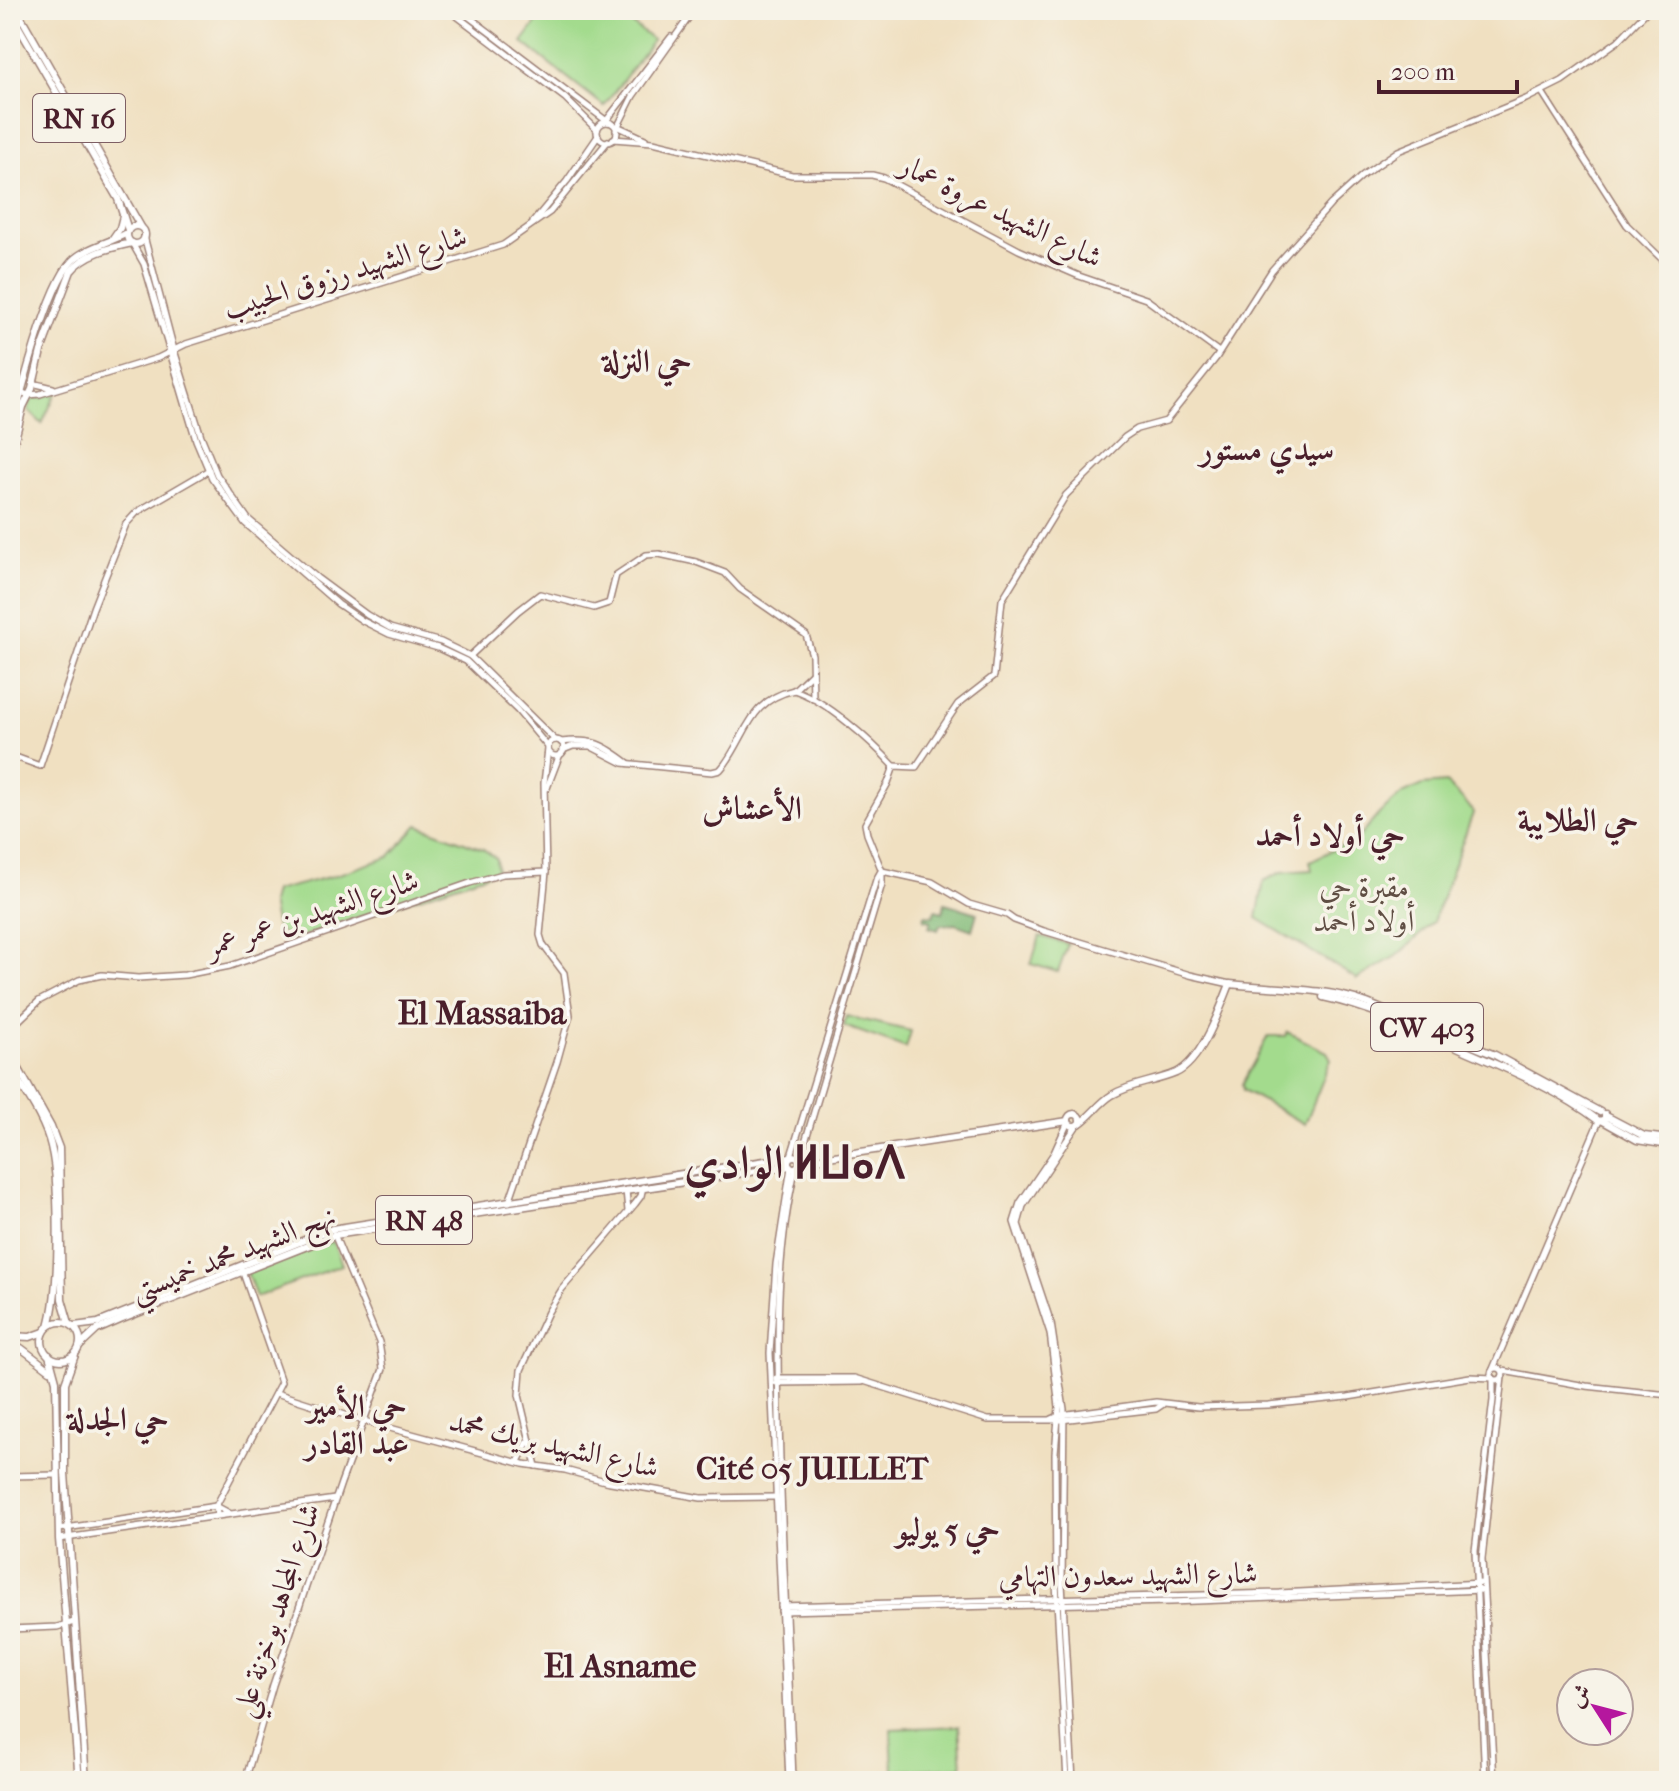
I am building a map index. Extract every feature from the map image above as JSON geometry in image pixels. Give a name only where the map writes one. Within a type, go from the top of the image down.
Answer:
[{"type":"main road","name":"RN 16","points":[[17,10],[141,227]]},
{"type":"main road","name":"RN 16","points":[[10,12],[123,212],[128,231]]},
{"type":"main road","points":[[106,243],[120,228],[123,212]]},
{"type":"main road","points":[[10,437],[22,388],[66,268],[82,254],[135,226],[141,227],[144,236],[141,242],[94,254],[71,271],[23,407],[10,459]]},
{"type":"main road","points":[[128,231],[127,238],[132,243]]},
{"type":"main road","points":[[1093,1111],[1070,1115],[1068,1122],[1078,1125],[1122,1090],[1175,1073],[1190,1063],[1197,1056],[1230,984]]},
{"type":"main road","name":"CW 403","points":[[1230,984],[1287,987],[1359,1000],[1495,1055],[1637,1140],[1669,1142]]},
{"type":"main road","points":[[10,1053],[51,1127],[59,1148],[62,1299],[71,1325],[80,1335],[80,1346],[65,1383],[68,1538],[79,1781]]},
{"type":"main road","points":[[10,1068],[45,1130],[52,1152],[56,1295],[43,1346],[54,1375],[59,1539],[71,1623]]},
{"type":"main road","points":[[1077,1114],[1081,1120],[1078,1125]]},
{"type":"main road","name":"نهج الشهيد محمد خميستي","points":[[71,1325],[98,1323],[333,1232],[1068,1122]]},
{"type":"main road","points":[[790,1157],[796,1164]]},
{"type":"main road","name":"نهج الشهيد محمد خميستي","points":[[642,1185],[790,1157]]},
{"type":"main road","name":"نهج الشهيد محمد خميستي","points":[[80,1346],[97,1330],[242,1268]]},
{"type":"main road","points":[[10,1336],[26,1338],[59,1322],[71,1325]]},
{"type":"main road","points":[[10,1345],[59,1360],[75,1355]]},
{"type":"main road","points":[[21,1348],[54,1375]]},
{"type":"main road","points":[[76,1701],[86,1781]]},
{"type":"street","points":[[449,10],[565,98],[597,133],[611,140],[611,124],[657,53],[680,28]]},
{"type":"street","name":"شارع الشهيد عروة عمار","points":[[460,10],[611,124],[653,142],[792,175],[872,175],[884,178],[950,216],[1019,250],[1079,276],[1146,299],[1219,352]]},
{"type":"street","points":[[611,124],[694,10]]},
{"type":"street","points":[[794,690],[813,699],[873,742],[894,766],[916,767],[958,704],[994,676],[998,662],[1000,606],[1004,594],[1070,489],[1129,433],[1166,421],[1219,352],[1258,287],[1331,204],[1363,175],[1409,146],[1562,81],[1618,41],[1648,10]]},
{"type":"street","points":[[1542,92],[1619,213],[1641,241],[1669,266]]},
{"type":"street","points":[[590,122],[592,146]]},
{"type":"street","name":"شارع الشهيد رزوق الحبيب","points":[[530,226],[567,181],[592,146],[597,133],[611,124]]},
{"type":"street","name":"شارع الشهيد عروة عمار","points":[[611,140],[653,142]]},
{"type":"street","name":"شارع الشهيد رزوق الحبيب","points":[[29,395],[490,250],[514,239],[555,207],[611,140]]},
{"type":"street","points":[[144,236],[171,351]]},
{"type":"street","points":[[132,243],[144,264],[196,440],[231,505],[254,532],[350,613],[389,634],[468,658],[558,741],[561,752],[544,797]]},
{"type":"street","points":[[29,395],[22,388],[33,383],[54,388]]},
{"type":"street","points":[[10,755],[40,766],[101,587],[126,524],[137,512],[211,469]]},
{"type":"street","points":[[468,658],[540,594],[594,608],[609,603],[616,575],[646,555],[659,554],[696,562],[725,573],[740,589],[796,626],[809,641],[813,699]]},
{"type":"street","points":[[468,658],[517,710],[553,755],[573,746],[590,746],[615,760],[629,763],[659,769],[712,772],[720,770],[731,756],[757,709],[773,697],[794,690],[812,672]]},
{"type":"street","points":[[548,748],[558,741],[590,740],[629,763]]},
{"type":"street","points":[[509,1204],[570,1015],[564,973],[541,941],[546,872],[544,797],[548,748]]},
{"type":"street","points":[[791,1781],[772,1301],[796,1164],[866,923],[882,884],[882,871],[865,824],[894,766]]},
{"type":"street","points":[[882,871],[932,882],[962,901],[1044,931],[1230,984]]},
{"type":"street","name":"شارع الشهيد بن عمر عمر","points":[[10,1029],[39,1001],[79,980],[102,975],[138,978],[205,972],[245,962],[470,883],[503,874],[546,872]]},
{"type":"street","points":[[790,1157],[855,961]]},
{"type":"street","points":[[1494,1781],[1475,1551],[1493,1370],[1601,1118]]},
{"type":"street","points":[[1059,1418],[1050,1333],[1014,1222],[1020,1203],[1054,1153],[1068,1122]]},
{"type":"street","points":[[1070,1781],[1060,1602],[1059,1418],[1051,1323],[1018,1224],[1023,1206],[1078,1125]]},
{"type":"street","points":[[536,1466],[518,1385],[521,1370],[562,1289],[641,1196],[642,1185]]},
{"type":"street","points":[[626,1187],[627,1212]]},
{"type":"street","name":"شارع المجاهد بوخزنة علي","points":[[245,1781],[273,1685],[335,1499],[383,1369],[382,1356],[333,1232]]},
{"type":"street","points":[[217,1514],[216,1506],[281,1382],[242,1268]]},
{"type":"street","points":[[1485,1781],[1479,1587],[1502,1374],[1501,1353]]},
{"type":"street","points":[[775,1380],[852,1377],[978,1418],[999,1420],[1059,1418],[1156,1409],[1162,1405],[1240,1407],[1299,1403],[1474,1376],[1493,1370],[1502,1374],[1669,1395]]},
{"type":"street","points":[[1474,1376],[1493,1378],[1502,1374]]},
{"type":"street","points":[[1474,1376],[1488,1383],[1493,1392]]},
{"type":"street","name":"شارع الشهيد بريك محمد","points":[[276,1393],[364,1421],[518,1462],[605,1481],[701,1498],[778,1497]]},
{"type":"street","points":[[518,1462],[528,1438]]},
{"type":"street","points":[[10,1476],[57,1475]]},
{"type":"street","points":[[59,1539],[335,1499]]},
{"type":"street","points":[[59,1529],[216,1506],[233,1516]]},
{"type":"street","name":"شارع الشهيد سعدون التهامي","points":[[783,1609],[1479,1587]]},
{"type":"street","points":[[10,1629],[57,1627],[71,1623]]},
{"type":"green space","points":[[546,10],[614,10],[653,40],[604,106],[522,42]]},
{"type":"green space","points":[[55,391],[42,424],[28,410],[32,398],[42,398]]},
{"type":"green space","name":"مقبرة حي أولاد أحمد","points":[[1446,783],[1473,813],[1433,922],[1401,953],[1357,979],[1257,918],[1264,881],[1282,872],[1312,870],[1310,861],[1359,837],[1402,794],[1423,785]]},
{"type":"green space","points":[[418,825],[483,849],[496,858],[497,871],[292,940],[276,928],[271,903],[274,891],[389,857]]},
{"type":"green space","points":[[945,903],[977,913],[972,930],[956,924],[940,925],[938,930],[929,927],[931,921],[924,919],[925,915],[933,916],[935,910],[943,912]]},
{"type":"green space","points":[[1040,936],[1068,944],[1058,972],[1031,964]]},
{"type":"green space","points":[[846,1016],[911,1031],[906,1048],[844,1026]]},
{"type":"green space","points":[[1287,1032],[1327,1052],[1331,1059],[1305,1124],[1243,1090],[1242,1084],[1268,1036],[1285,1036]]},
{"type":"green space","points":[[333,1241],[342,1265],[256,1297],[247,1272]]},
{"type":"green space","points":[[959,1726],[962,1767],[893,1771],[891,1729]]},
{"type":"district","name":"حي النزلة","points":[[647,361]]},
{"type":"district","name":"سيدي مستور","points":[[1267,449]]},
{"type":"district","name":"الأعشاش","points":[[752,808]]},
{"type":"district","name":"حي الطلايبة","points":[[1578,820]]},
{"type":"district","name":"حي أولاد أحمد","points":[[1330,835]]},
{"type":"district","name":"El Massaiba","points":[[482,1012]]},
{"type":"district","name":"الوادي ⵍⵡⴰⴷ","points":[[795,1162]]},
{"type":"district","name":"حي الجدلة","points":[[118,1419]]},
{"type":"district","name":"حي الأمير عبد القادر","points":[[357,1424]]},
{"type":"district","name":"Cité 05 JUILLET","points":[[812,1468]]},
{"type":"district","name":"حي 5 يوليو","points":[[948,1529]]},
{"type":"district","name":"El Asname","points":[[620,1665]]}]
